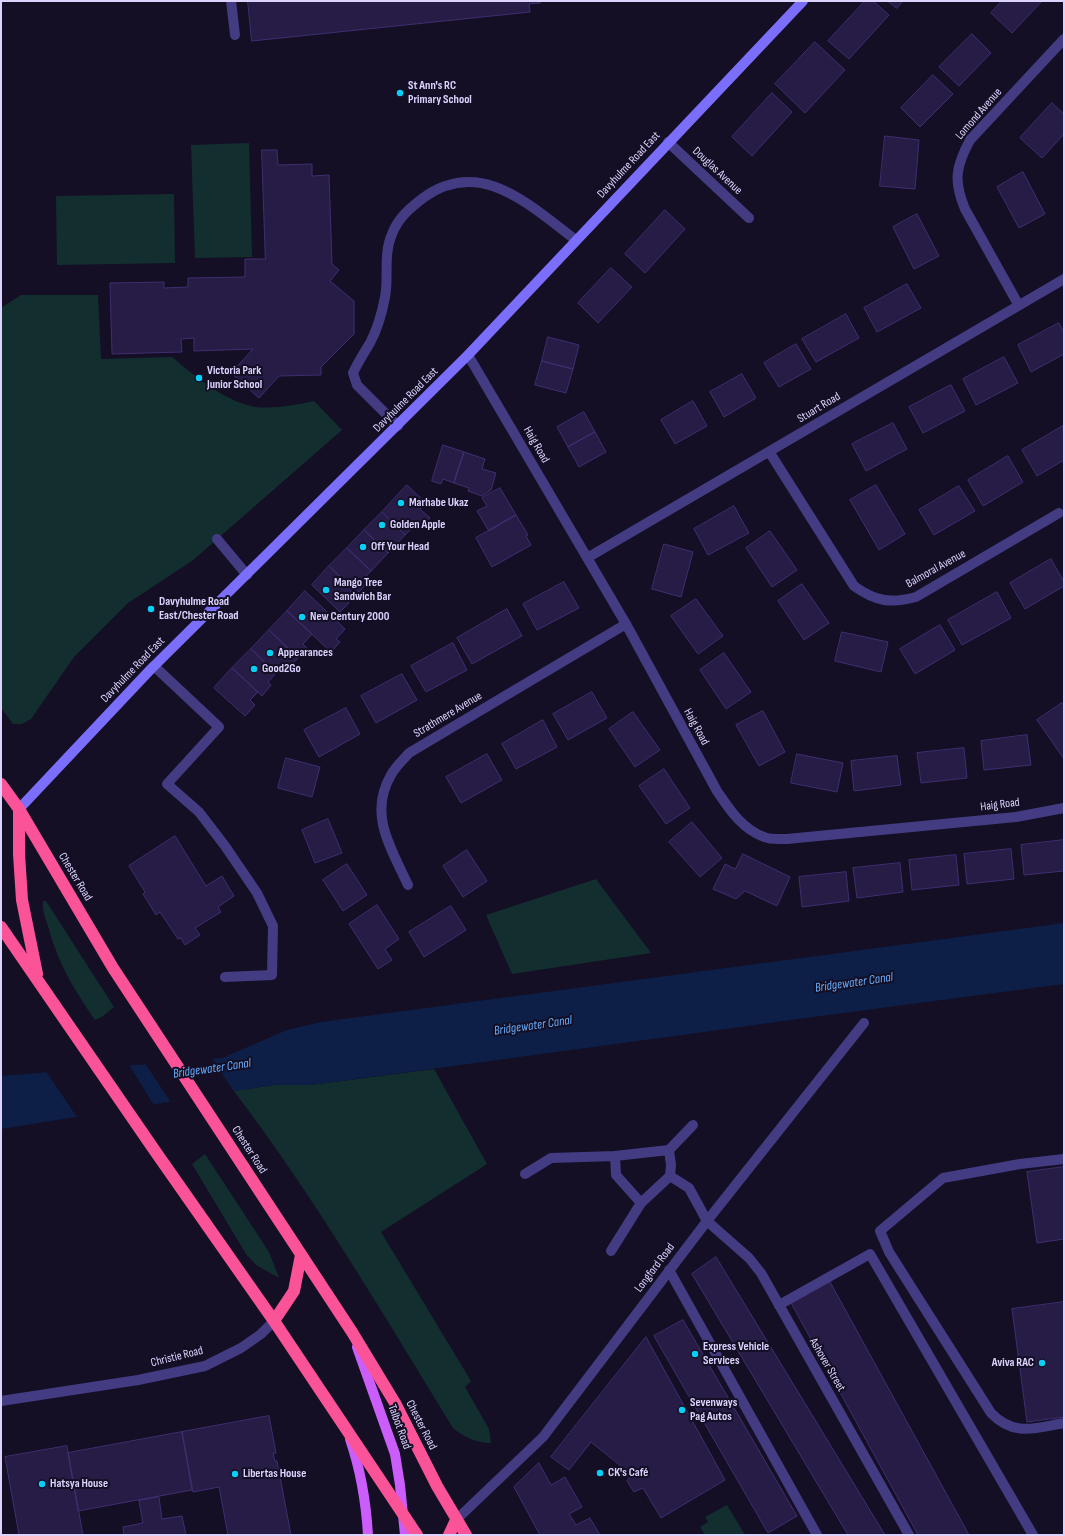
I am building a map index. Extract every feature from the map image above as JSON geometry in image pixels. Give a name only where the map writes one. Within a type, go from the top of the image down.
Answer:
[{"type":"highway","name":"Chester Road","points":[[1,784],[18,809],[113,968],[352,1332],[395,1403],[437,1486],[466,1535]]},
{"type":"highway","points":[[1,798],[18,809],[18,854],[22,900],[39,981]]},
{"type":"highway","points":[[1,927],[274,1321],[417,1535]]},
{"type":"highway","name":"Christie Road","points":[[274,1321],[294,1291],[301,1255]]},
{"type":"highway","points":[[449,1535],[456,1520]]},
{"type":"main road","name":"Talbot Road","points":[[352,1332],[395,1454],[405,1535]]},
{"type":"main road","points":[[347,1430],[357,1461],[363,1489],[368,1535]]},
{"type":"street","points":[[231,1],[235,35]]},
{"type":"street","name":"Davyhulme Road East","points":[[18,809],[154,666],[468,355],[803,1]]},
{"type":"street","name":"Lomond Avenue","points":[[1018,304],[965,208],[958,192],[957,173],[962,155],[970,140],[1064,39]]},
{"type":"street","name":"Douglas Avenue","points":[[668,142],[749,218]]},
{"type":"street","points":[[398,426],[357,385],[354,373],[370,343],[379,321],[386,296],[387,259],[391,234],[405,212],[432,192],[458,182],[487,183],[522,200],[576,240]]},
{"type":"street","name":"Stuart Road","points":[[587,558],[770,453],[1018,304],[1064,279]]},
{"type":"street","name":"Haig Road","points":[[468,355],[626,624],[717,791],[733,814],[747,828],[766,838],[787,839],[1016,817],[1064,808]]},
{"type":"street","name":"Balmoral Avenue","points":[[770,453],[854,586],[867,595],[886,601],[901,601],[916,597],[1059,513]]},
{"type":"street","points":[[217,539],[247,575]]},
{"type":"street","name":"Strathmere Avenue","points":[[408,885],[383,829],[380,807],[384,790],[391,774],[409,753],[626,624]]},
{"type":"street","points":[[154,666],[219,727],[167,784],[199,812],[225,846],[257,893],[272,926],[272,975],[225,977]]},
{"type":"street","name":"Longford Road","points":[[456,1520],[543,1437],[669,1270],[864,1022]]},
{"type":"street","points":[[525,1174],[550,1158],[615,1156],[669,1150],[693,1125]]},
{"type":"street","points":[[611,1252],[641,1203],[670,1176],[671,1165],[669,1150]]},
{"type":"street","points":[[615,1156],[616,1175],[641,1203]]},
{"type":"street","points":[[1064,1159],[1020,1164],[943,1178],[880,1231],[889,1252],[990,1413],[1000,1422],[1024,1430],[1064,1423]]},
{"type":"street","points":[[670,1176],[689,1188],[707,1221]]},
{"type":"street","name":"Ashover Street","points":[[707,1221],[749,1258],[761,1273],[909,1535]]},
{"type":"street","points":[[779,1306],[870,1254],[1033,1535]]},
{"type":"street","points":[[669,1270],[817,1535]]},
{"type":"street","name":"Christie Road","points":[[1,1401],[138,1380],[205,1366],[241,1348],[261,1334],[274,1321]]},
{"type":"green space","points":[[249,143],[252,257],[195,258],[191,145]]},
{"type":"green space","points":[[174,194],[175,263],[57,265],[56,196]]},
{"type":"green space","points":[[21,295],[98,295],[101,359],[172,357],[217,391],[247,405],[254,407],[290,406],[314,401],[342,430],[192,561],[128,603],[74,657],[31,719],[22,724],[13,724],[1,708],[1,308]]},
{"type":"green space","points":[[596,879],[651,953],[512,974],[486,915]]},
{"type":"green space","points":[[43,901],[46,901],[114,1007],[103,1016],[95,1020],[61,964],[45,917]]},
{"type":"green space","points":[[434,1069],[487,1164],[381,1232],[471,1381],[465,1387],[489,1429],[491,1443],[471,1439],[453,1428],[348,1257],[293,1173],[234,1091],[274,1085],[311,1085]]},
{"type":"green space","points":[[205,1154],[269,1252],[279,1278],[256,1265],[246,1254],[192,1164]]},
{"type":"green space","points":[[727,1505],[745,1535],[705,1535],[700,1527],[708,1522],[705,1517]]},
{"type":"water","name":"Bridgewater Canal","points":[[1064,923],[1064,984],[311,1085],[273,1085],[1,1129],[1,1076],[222,1058],[287,1030],[321,1022]]},
{"type":"pier","points":[[211,1057],[235,1093],[172,1104],[144,1062]]},
{"type":"pier","points":[[128,1063],[155,1107],[79,1120],[45,1070]]},
{"type":"building","points":[[248,1],[540,1],[540,3],[529,4],[530,12],[252,41]]},
{"type":"building","points":[[865,1],[873,1],[889,15],[849,59],[828,41]]},
{"type":"building","points":[[888,1],[903,1],[897,8]]},
{"type":"building","points":[[1002,1],[1042,1],[1012,33],[991,13]]},
{"type":"building","points":[[972,34],[991,53],[959,86],[939,67]]},
{"type":"building","points":[[815,42],[845,70],[805,113],[775,84]]},
{"type":"building","points":[[933,75],[953,94],[920,127],[901,108]]},
{"type":"building","points":[[772,93],[792,112],[752,156],[732,137]]},
{"type":"building","points":[[1052,103],[1064,114],[1064,134],[1042,158],[1020,138]]},
{"type":"building","points":[[885,136],[919,140],[915,189],[880,186]]},
{"type":"building","points":[[262,150],[277,150],[278,165],[312,164],[312,176],[329,175],[332,264],[339,270],[330,281],[354,301],[354,334],[321,367],[321,375],[279,376],[259,398],[231,373],[253,349],[194,351],[194,338],[181,339],[182,352],[112,354],[110,283],[164,282],[164,288],[188,287],[188,278],[245,277],[245,259],[265,259]]},
{"type":"building","points":[[1023,172],[1045,214],[1019,228],[997,187]]},
{"type":"building","points":[[665,210],[685,229],[645,273],[625,254]]},
{"type":"building","points":[[917,214],[939,256],[914,269],[893,227]]},
{"type":"building","points":[[611,268],[632,287],[598,323],[578,303]]},
{"type":"building","points":[[907,284],[921,308],[877,332],[864,308]]},
{"type":"building","points":[[846,314],[859,338],[816,362],[802,339]]},
{"type":"building","points":[[1059,323],[1064,333],[1064,354],[1031,372],[1018,345]]},
{"type":"building","points":[[548,337],[579,345],[573,369],[542,361]]},
{"type":"building","points":[[796,344],[811,369],[779,387],[764,363]]},
{"type":"building","points":[[1004,357],[1018,383],[976,405],[963,379]]},
{"type":"building","points":[[542,361],[573,369],[566,393],[535,385]]},
{"type":"building","points":[[742,374],[756,398],[724,417],[710,392]]},
{"type":"building","points":[[951,385],[965,411],[923,433],[909,407]]},
{"type":"building","points":[[693,401],[707,426],[675,444],[661,420]]},
{"type":"building","points":[[584,412],[595,432],[568,447],[557,427]]},
{"type":"building","points":[[893,423],[907,449],[866,471],[852,444]]},
{"type":"building","points":[[1063,426],[1064,460],[1037,476],[1022,450]]},
{"type":"building","points":[[595,432],[606,452],[579,467],[568,447]]},
{"type":"building","points":[[443,445],[464,452],[454,483],[443,479],[441,484],[432,481]]},
{"type":"building","points":[[464,452],[485,459],[482,469],[496,473],[491,490],[482,496],[468,491],[469,488],[454,483]]},
{"type":"building","points":[[1008,456],[1023,482],[983,506],[968,480]]},
{"type":"building","points":[[407,485],[426,503],[420,509],[430,518],[422,527],[417,523],[405,535],[382,512]]},
{"type":"building","points":[[876,485],[905,534],[879,550],[850,500]]},
{"type":"building","points":[[959,486],[975,511],[934,535],[919,510]]},
{"type":"building","points":[[500,488],[516,515],[489,531],[477,511],[487,506],[482,498]]},
{"type":"building","points":[[734,506],[749,533],[708,555],[694,529]]},
{"type":"building","points":[[382,512],[405,535],[388,553],[364,530]]},
{"type":"building","points":[[516,515],[528,535],[526,536],[531,545],[492,567],[476,538]]},
{"type":"building","points":[[364,530],[388,553],[371,571],[347,548]]},
{"type":"building","points":[[770,531],[797,570],[772,587],[746,548]]},
{"type":"building","points":[[664,544],[693,552],[681,597],[652,589]]},
{"type":"building","points":[[347,548],[371,571],[363,579],[367,583],[359,592],[354,588],[353,589],[329,566]]},
{"type":"building","points":[[1051,559],[1064,582],[1064,586],[1025,609],[1010,583]]},
{"type":"building","points":[[329,566],[353,589],[345,598],[349,603],[340,612],[312,585]]},
{"type":"building","points":[[564,582],[579,608],[537,630],[523,604]]},
{"type":"building","points":[[802,584],[829,623],[804,640],[778,601]]},
{"type":"building","points":[[305,591],[345,629],[336,639],[340,642],[331,652],[287,611]]},
{"type":"building","points":[[997,592],[1011,618],[962,645],[948,620]]},
{"type":"building","points":[[696,599],[723,636],[698,654],[671,616]]},
{"type":"building","points":[[507,609],[522,636],[472,664],[457,638]]},
{"type":"building","points":[[287,611],[312,634],[303,644],[307,648],[298,658],[269,630]]},
{"type":"building","points":[[940,625],[955,650],[915,674],[900,649]]},
{"type":"building","points":[[269,630],[298,658],[290,666],[286,662],[276,673],[251,649]]},
{"type":"building","points":[[842,632],[888,642],[881,672],[835,661]]},
{"type":"building","points":[[453,643],[467,670],[426,692],[411,666]]},
{"type":"building","points":[[251,649],[276,673],[268,682],[271,685],[262,696],[232,668]]},
{"type":"building","points":[[724,653],[751,692],[726,709],[700,670]]},
{"type":"building","points":[[232,668],[258,692],[250,700],[255,705],[245,716],[214,688]]},
{"type":"building","points":[[402,674],[417,700],[376,723],[361,696]]},
{"type":"building","points":[[592,692],[607,718],[568,740],[553,714]]},
{"type":"building","points":[[1062,703],[1064,706],[1064,759],[1037,720]]},
{"type":"building","points":[[346,708],[360,734],[319,757],[304,730]]},
{"type":"building","points":[[763,711],[785,752],[759,766],[736,725]]},
{"type":"building","points":[[633,712],[660,750],[635,767],[609,729]]},
{"type":"building","points":[[543,720],[557,747],[516,769],[502,744]]},
{"type":"building","points":[[1027,735],[1031,765],[984,770],[981,741]]},
{"type":"building","points":[[964,748],[967,778],[921,783],[917,753]]},
{"type":"building","points":[[487,754],[502,780],[461,803],[446,777]]},
{"type":"building","points":[[797,754],[843,763],[837,792],[791,783]]},
{"type":"building","points":[[897,756],[901,785],[854,791],[851,761]]},
{"type":"building","points":[[286,758],[320,767],[312,797],[278,788]]},
{"type":"building","points":[[664,769],[690,808],[666,824],[639,786]]},
{"type":"building","points":[[328,819],[342,853],[315,863],[302,830]]},
{"type":"building","points":[[692,822],[722,858],[700,877],[669,842]]},
{"type":"building","points":[[175,836],[206,886],[222,876],[234,896],[218,907],[221,912],[195,928],[200,935],[185,945],[181,938],[178,939],[160,912],[156,915],[143,894],[145,892],[129,866]]},
{"type":"building","points":[[1064,840],[1064,871],[1024,875],[1021,845]]},
{"type":"building","points":[[1011,849],[1014,879],[967,884],[964,854]]},
{"type":"building","points":[[467,850],[487,881],[463,897],[443,866]]},
{"type":"building","points":[[743,854],[790,877],[777,906],[745,891],[736,899],[713,889],[725,864],[735,869]]},
{"type":"building","points":[[956,855],[959,885],[912,890],[909,860]]},
{"type":"building","points":[[900,863],[903,892],[857,898],[853,868]]},
{"type":"building","points":[[347,864],[367,895],[343,911],[323,880]]},
{"type":"building","points":[[846,872],[849,901],[802,907],[799,877]]},
{"type":"building","points":[[377,905],[399,939],[385,949],[392,960],[378,969],[349,924]]},
{"type":"building","points":[[451,906],[466,930],[424,957],[409,932]]},
{"type":"building","points":[[1064,1167],[1064,1239],[1037,1243],[1027,1172]]},
{"type":"building","points":[[716,1257],[885,1535],[848,1535],[692,1274]]},
{"type":"building","points":[[829,1280],[969,1535],[918,1535],[790,1301]]},
{"type":"building","name":"Aviva RAC","points":[[1064,1302],[1064,1417],[1027,1422],[1012,1309]]},
{"type":"building","points":[[683,1320],[797,1516],[768,1533],[654,1336]]},
{"type":"building","points":[[646,1337],[725,1480],[661,1518],[643,1488],[634,1492],[627,1481],[631,1474],[591,1442],[569,1470],[551,1457]]},
{"type":"building","name":"Libertas House","points":[[269,1416],[276,1453],[273,1453],[275,1461],[277,1461],[291,1535],[228,1535],[219,1487],[193,1492],[182,1432]]},
{"type":"building","points":[[182,1432],[192,1490],[78,1511],[68,1453]]},
{"type":"building","name":"Hatsya House","points":[[67,1446],[83,1535],[19,1535],[5,1457]]},
{"type":"building","points":[[539,1463],[551,1485],[565,1477],[582,1507],[569,1514],[576,1525],[590,1518],[600,1535],[540,1535],[514,1487]]},
{"type":"building","points":[[159,1497],[162,1519],[182,1516],[186,1535],[124,1535],[123,1527],[143,1523],[139,1501]]},
{"type":"place","name":"St Ann's RC Primary School","points":[[400,93]]},
{"type":"place","name":"Victoria Park Junior School","points":[[199,378]]},
{"type":"place","name":"Marhabe Ukaz","points":[[401,503]]},
{"type":"place","name":"Golden Apple","points":[[382,525]]},
{"type":"place","name":"Off Your Head","points":[[363,547]]},
{"type":"place","name":"Mango Tree Sandwich Bar","points":[[326,590]]},
{"type":"place","name":"Davyhulme Road East/Chester Road","points":[[151,609]]},
{"type":"place","name":"New Century 2000","points":[[302,617]]},
{"type":"place","name":"Appearances","points":[[270,653]]},
{"type":"place","name":"Good2Go","points":[[254,669]]},
{"type":"place","name":"Express Vehicle Services","points":[[695,1354]]},
{"type":"place","name":"Aviva RAC","points":[[1042,1363]]},
{"type":"place","name":"Sevenways Pag Autos","points":[[682,1410]]},
{"type":"place","name":"CK's Café","points":[[600,1473]]},
{"type":"place","name":"Libertas House","points":[[235,1474]]},
{"type":"place","name":"Hatsya House","points":[[42,1484]]}]
